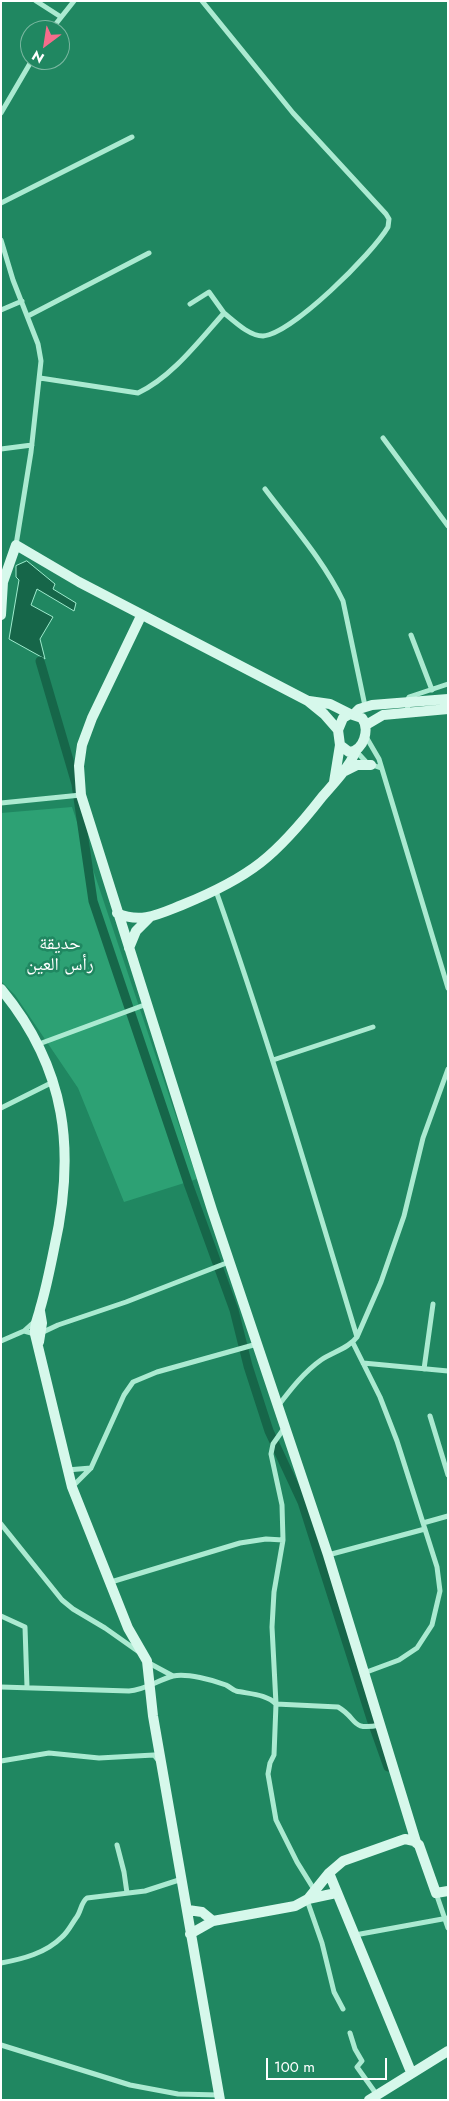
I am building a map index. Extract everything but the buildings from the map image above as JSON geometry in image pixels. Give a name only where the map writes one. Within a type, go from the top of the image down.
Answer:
[{"type":"street","points":[[36,1],[61,17]]},
{"type":"street","points":[[59,20],[74,1]]},
{"type":"street","points":[[190,304],[209,292],[224,313],[256,335],[263,336],[280,331],[304,314],[340,281],[385,232],[389,221],[386,214],[293,113],[202,1]]},
{"type":"street","points":[[1,113],[26,70]]},
{"type":"street","points":[[1,203],[132,137]]},
{"type":"street","points":[[1,240],[38,344],[41,361],[32,446],[16,545],[2,583],[1,615]]},
{"type":"street","points":[[28,316],[149,253]]},
{"type":"street","points":[[1,310],[22,301]]},
{"type":"street","points":[[40,378],[138,393],[151,387],[169,371],[224,313]]},
{"type":"street","points":[[383,438],[448,526]]},
{"type":"street","points":[[1,449],[32,446]]},
{"type":"street","points":[[265,489],[317,559],[343,601],[365,706]]},
{"type":"street","points":[[16,545],[141,616],[308,701],[324,714],[338,730]]},
{"type":"street","points":[[141,616],[92,718],[82,745],[78,766],[81,795],[129,948],[143,1006],[225,1264],[258,1344],[328,1555],[377,1725],[416,1842],[422,1853],[448,1928]]},
{"type":"street","points":[[411,635],[432,690]]},
{"type":"street","points":[[408,712],[407,701],[410,697],[448,684]]},
{"type":"street","points":[[334,783],[340,745],[338,730],[343,718],[365,706],[448,699]]},
{"type":"street","points":[[308,701],[330,704],[362,718],[365,730],[375,751],[376,767],[448,988]]},
{"type":"street","points":[[117,913],[133,919],[149,918],[216,891],[251,872],[282,846],[344,771],[360,747],[365,730],[383,715],[448,709]]},
{"type":"street","points":[[340,745],[345,751],[356,751]]},
{"type":"street","points":[[356,751],[362,759],[376,767]]},
{"type":"street","points":[[344,771],[357,765],[376,767]]},
{"type":"street","points":[[1,803],[81,795]]},
{"type":"street","points":[[216,891],[249,984],[357,1337]]},
{"type":"street","points":[[129,948],[136,931],[149,918]]},
{"type":"street","points":[[1,989],[16,1008],[38,1044],[54,1081],[65,1139],[65,1171],[55,1247],[40,1317],[38,1337],[72,1487],[128,1628],[146,1659],[188,1910],[190,1934],[219,2097],[178,2094],[130,2085],[1,2044]]},
{"type":"street","points":[[38,1044],[143,1006]]},
{"type":"street","points":[[273,1060],[373,1027]]},
{"type":"street","points":[[278,1406],[312,1366],[329,1354],[353,1343],[357,1337],[381,1282],[404,1216],[423,1138],[448,1069]]},
{"type":"street","points":[[1,1108],[54,1081]]},
{"type":"street","points":[[38,1337],[58,1325],[126,1302],[225,1264]]},
{"type":"street","points":[[424,1369],[433,1304]]},
{"type":"street","points":[[40,1317],[58,1325]]},
{"type":"street","points":[[1,1341],[24,1331],[40,1317]]},
{"type":"street","points":[[24,1331],[38,1337]]},
{"type":"street","points":[[353,1343],[390,1420],[437,1567],[440,1591],[432,1625],[424,1638],[408,1655],[363,1673]]},
{"type":"street","points":[[72,1487],[91,1468],[124,1395],[133,1382],[157,1372],[258,1344]]},
{"type":"street","points":[[363,1363],[448,1371]]},
{"type":"street","points":[[430,1416],[448,1475]]},
{"type":"street","points":[[285,1427],[273,1444],[271,1454],[282,1506],[283,1540],[274,1592],[272,1626],[276,1704],[274,1755],[270,1762],[268,1774],[273,1807],[283,1836],[310,1897],[334,1992],[343,2009]]},
{"type":"street","points":[[67,1470],[91,1468]]},
{"type":"street","points":[[328,1555],[424,1526],[448,1516]]},
{"type":"street","points":[[1,1524],[62,1600],[73,1609],[106,1628],[146,1659],[173,1676],[205,1679],[228,1686],[234,1690],[272,1699],[276,1704],[338,1707],[344,1710],[362,1728],[377,1725]]},
{"type":"street","points":[[111,1582],[240,1543],[266,1539],[283,1540]]},
{"type":"street","points":[[1,1616],[25,1627],[27,1687]]},
{"type":"street","points":[[1,1687],[129,1691],[150,1686],[173,1676]]},
{"type":"street","points":[[1,1761],[49,1753],[99,1758],[154,1755],[163,1766]]},
{"type":"street","points":[[190,1934],[213,1920],[295,1906],[310,1897],[329,1873],[343,1861],[405,1838],[416,1842]]},
{"type":"street","points":[[118,1845],[127,1893]]},
{"type":"street","points":[[329,1873],[336,1894],[411,2072]]},
{"type":"street","points":[[1,1963],[37,1954],[59,1940],[79,1914],[86,1898],[145,1891],[182,1878]]},
{"type":"street","points":[[436,1893],[448,1891]]},
{"type":"street","points":[[310,1897],[336,1894]]},
{"type":"street","points":[[188,1910],[202,1912],[213,1920]]},
{"type":"street","points":[[354,1936],[446,1919]]},
{"type":"street","points":[[350,2033],[355,2049],[362,2061],[357,2067],[373,2097],[448,2051]]},
{"type":"green space","name":"حديقة رأس العين","points":[[72,807],[197,1179],[124,1202],[78,1088],[15,995],[1,981],[1,813]]},
{"type":"shaded area","points":[[27,561],[55,584],[53,589],[76,603],[74,611],[37,589],[31,605],[53,617],[40,639],[45,659],[9,639],[19,580],[16,577],[16,566]]},
{"type":"waterway","points":[[40,661],[76,784],[93,901],[189,1186],[234,1310],[248,1366],[269,1431],[302,1502],[388,1767]]}]
